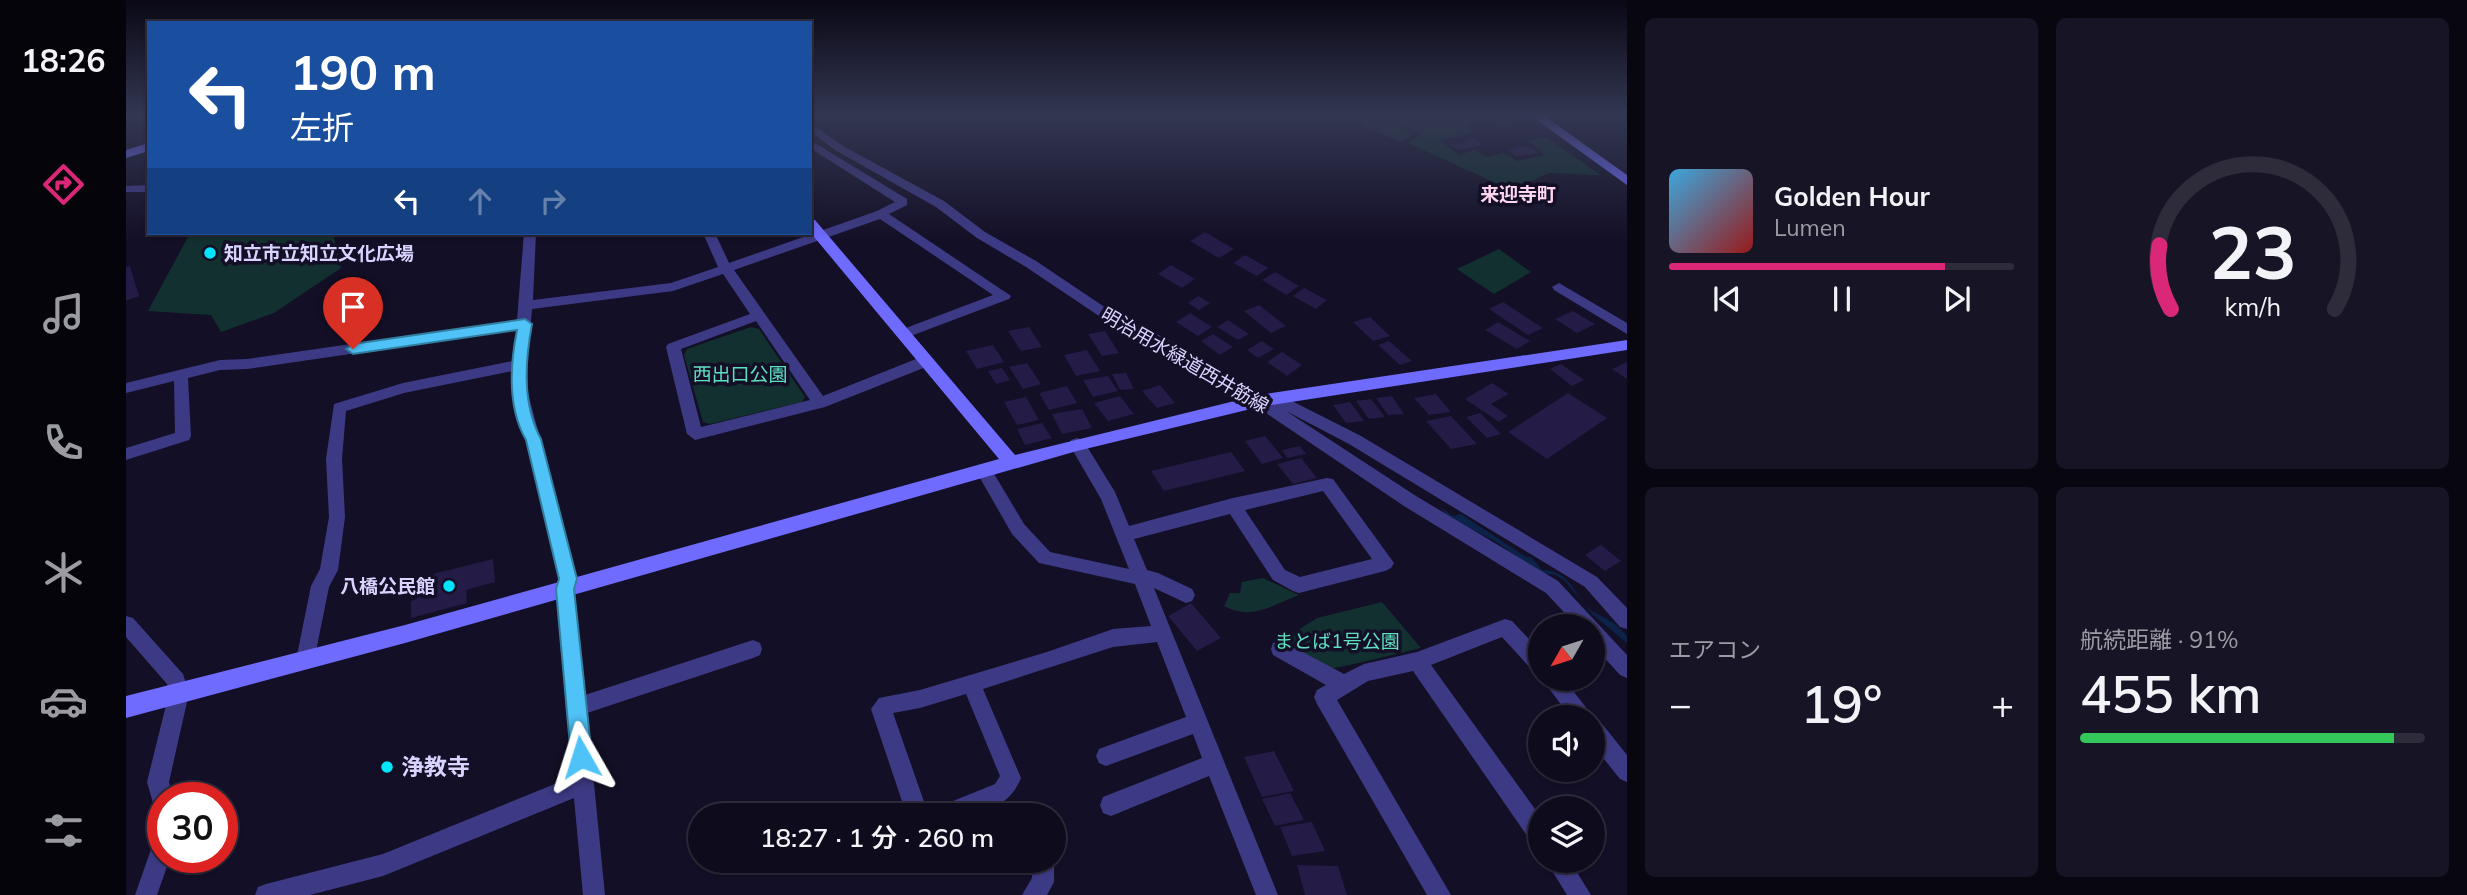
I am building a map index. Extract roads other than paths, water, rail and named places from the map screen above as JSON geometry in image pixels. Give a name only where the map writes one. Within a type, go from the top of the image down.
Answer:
[{"type":"street","points":[[832,157],[903,202],[881,214],[816,229],[1012,463]]},
{"type":"street","name":"明治用水緑道西井筋線","points":[[855,157],[940,204],[981,235],[1031,264],[1107,315],[1267,400],[1410,501],[1552,587],[1578,614]]},
{"type":"street","points":[[1594,157],[1627,181]]},
{"type":"street","points":[[126,189],[147,188]]},
{"type":"street","points":[[881,214],[1004,296],[903,334]]},
{"type":"street","points":[[530,235],[528,305],[518,365],[526,426],[534,439],[568,579],[565,589],[594,895]]},
{"type":"street","points":[[710,235],[725,267],[820,403]]},
{"type":"street","points":[[528,305],[673,287],[802,235]]},
{"type":"street","points":[[1559,287],[1627,329]]},
{"type":"street","points":[[760,316],[673,347],[695,434],[820,403],[926,361]]},
{"type":"street","points":[[126,388],[220,365],[247,364],[525,324]]},
{"type":"street","points":[[126,707],[565,589],[1077,444],[1267,400],[1627,345]]},
{"type":"street","points":[[306,660],[320,586],[329,570],[337,517],[334,459],[339,408],[403,388],[518,365]]},
{"type":"street","points":[[126,454],[183,436],[181,376]]},
{"type":"street","points":[[1267,400],[1355,440],[1591,582],[1627,621]]},
{"type":"street","points":[[1077,444],[1109,498],[1267,895]]},
{"type":"street","points":[[984,471],[1018,528],[1035,551],[1045,558],[1152,578],[1186,595]]},
{"type":"street","points":[[1122,535],[1233,505],[1327,484],[1385,564],[1299,585],[1279,575],[1233,505]]},
{"type":"street","points":[[126,624],[176,680],[179,693],[158,782]]},
{"type":"street","points":[[1440,895],[1324,697],[1364,673],[1417,661],[1505,626],[1528,652]]},
{"type":"street","points":[[914,803],[881,709],[886,705],[920,699],[1113,638],[1161,633]]},
{"type":"street","points":[[1605,644],[1627,669]]},
{"type":"street","points":[[576,707],[753,649]]},
{"type":"street","points":[[1280,649],[1345,685]]},
{"type":"street","points":[[1417,661],[1528,818]]},
{"type":"street","points":[[971,683],[1011,778],[1002,792],[975,803]]},
{"type":"street","points":[[1562,691],[1573,705]]},
{"type":"street","points":[[1106,756],[1197,723]]},
{"type":"street","points":[[1605,744],[1627,772]]},
{"type":"street","points":[[1111,805],[1215,763]]},
{"type":"street","points":[[266,895],[383,865],[584,783]]},
{"type":"street","points":[[146,895],[154,873]]},
{"type":"street","points":[[1033,895],[1043,882],[1043,873]]},
{"type":"street","points":[[1565,873],[1580,895]]},
{"type":"water","points":[[1440,507],[1453,516],[1461,514],[1526,557],[1531,557],[1542,570],[1561,575],[1586,606],[1598,614],[1592,614],[1565,581],[1556,575],[1541,573],[1493,540],[1449,518]]},
{"type":"water","points":[[1605,618],[1622,630],[1627,636],[1627,643],[1605,625]]},
{"type":"place","name":"知立市立知立文化広場","points":[[210,253]]},
{"type":"place","name":"八橋公民館","points":[[449,586]]},
{"type":"place","name":"浄教寺","points":[[387,767]]},
{"type":"district","name":"来迎寺町","points":[[1518,194]]},
{"type":"park label","name":"西出口公園","points":[[740,374]]},
{"type":"park label","name":"まとば1号公園","points":[[1337,641]]}]
